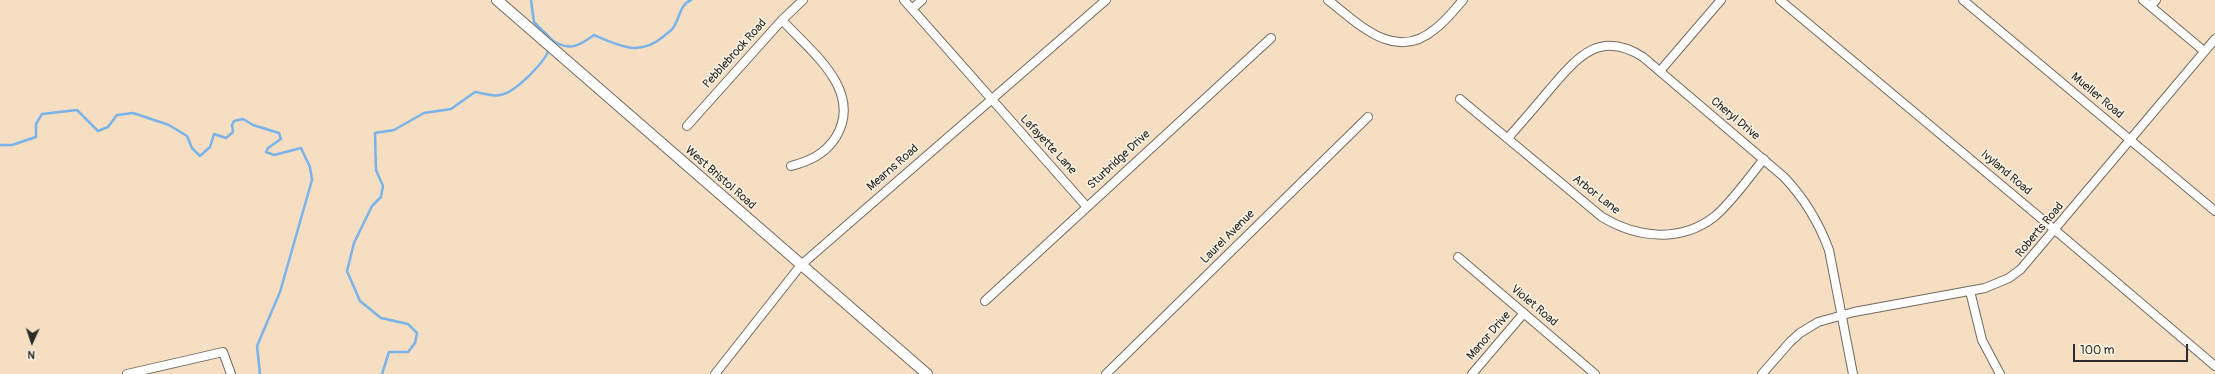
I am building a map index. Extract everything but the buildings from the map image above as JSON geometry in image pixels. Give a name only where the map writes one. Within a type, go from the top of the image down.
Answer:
[{"type":"main road","name":"West Bristol Road","points":[[497,0],[927,374]]},
{"type":"street","name":"Pebblebrook Road","points":[[687,126],[782,20],[803,0]]},
{"type":"street","name":"Lafayette Lane","points":[[904,0],[1087,207]]},
{"type":"street","points":[[912,9],[922,0]]},
{"type":"street","name":"Mearns Road","points":[[715,374],[801,265],[1106,0]]},
{"type":"street","points":[[1328,0],[1372,35],[1397,42],[1410,41],[1424,37],[1435,30],[1463,0]]},
{"type":"street","points":[[1660,71],[1720,0]]},
{"type":"street","name":"Ivyland Road","points":[[1780,0],[2215,366]]},
{"type":"street","name":"Mueller Road","points":[[1963,0],[2215,211]]},
{"type":"street","points":[[2143,0],[2154,3],[2204,51]]},
{"type":"street","points":[[782,20],[833,76],[844,100],[844,109],[839,131],[824,151],[808,161],[791,166]]},
{"type":"street","name":"Sturbridge Drive","points":[[985,301],[1271,38]]},
{"type":"street","name":"Roberts Road","points":[[1762,374],[1780,352],[1800,333],[1818,322],[1842,315],[1970,291],[1997,284],[2021,269],[2215,39]]},
{"type":"street","name":"Cheryl Drive","points":[[1508,138],[1570,65],[1587,51],[1606,46],[1624,48],[1643,57],[1764,159],[1791,184],[1809,208],[1821,231],[1832,259],[1853,374]]},
{"type":"street","name":"Arbor Lane","points":[[1460,99],[1602,218],[1625,230],[1649,235],[1674,234],[1691,229],[1706,222],[1721,210],[1764,159]]},
{"type":"street","name":"Laurel Avenue","points":[[1106,374],[1368,117]]},
{"type":"street","name":"Violet Road","points":[[1458,257],[1595,374]]},
{"type":"street","points":[[1970,291],[1982,340],[2000,374]]},
{"type":"street","name":"Manor Drive","points":[[1472,374],[1524,313]]},
{"type":"street","points":[[127,374],[223,352],[231,374]]},
{"type":"waterway","points":[[531,0],[534,22],[552,40],[551,44]]},
{"type":"waterway","points":[[552,40],[558,44],[569,47],[579,45],[594,35],[612,43],[629,48],[646,46],[655,42],[672,29],[684,5],[691,0]]},
{"type":"waterway","points":[[382,374],[389,352],[408,352],[415,343],[417,333],[408,324],[381,318],[360,301],[347,271],[354,243],[372,206],[381,197],[383,186],[376,170],[375,133],[394,130],[424,113],[451,109],[475,92],[494,96],[506,93],[521,83],[536,69],[549,49]]},
{"type":"waterway","points":[[0,145],[12,145],[36,137],[36,124],[42,114],[77,110],[98,131],[108,127],[117,115],[133,113],[169,125],[187,136],[192,148],[200,156],[210,147],[214,134],[226,138],[233,132],[232,125],[234,121],[243,119],[253,125],[279,133],[281,139],[268,148],[266,152],[274,155],[301,148],[310,167],[312,180],[280,292],[257,346],[260,374]]}]
